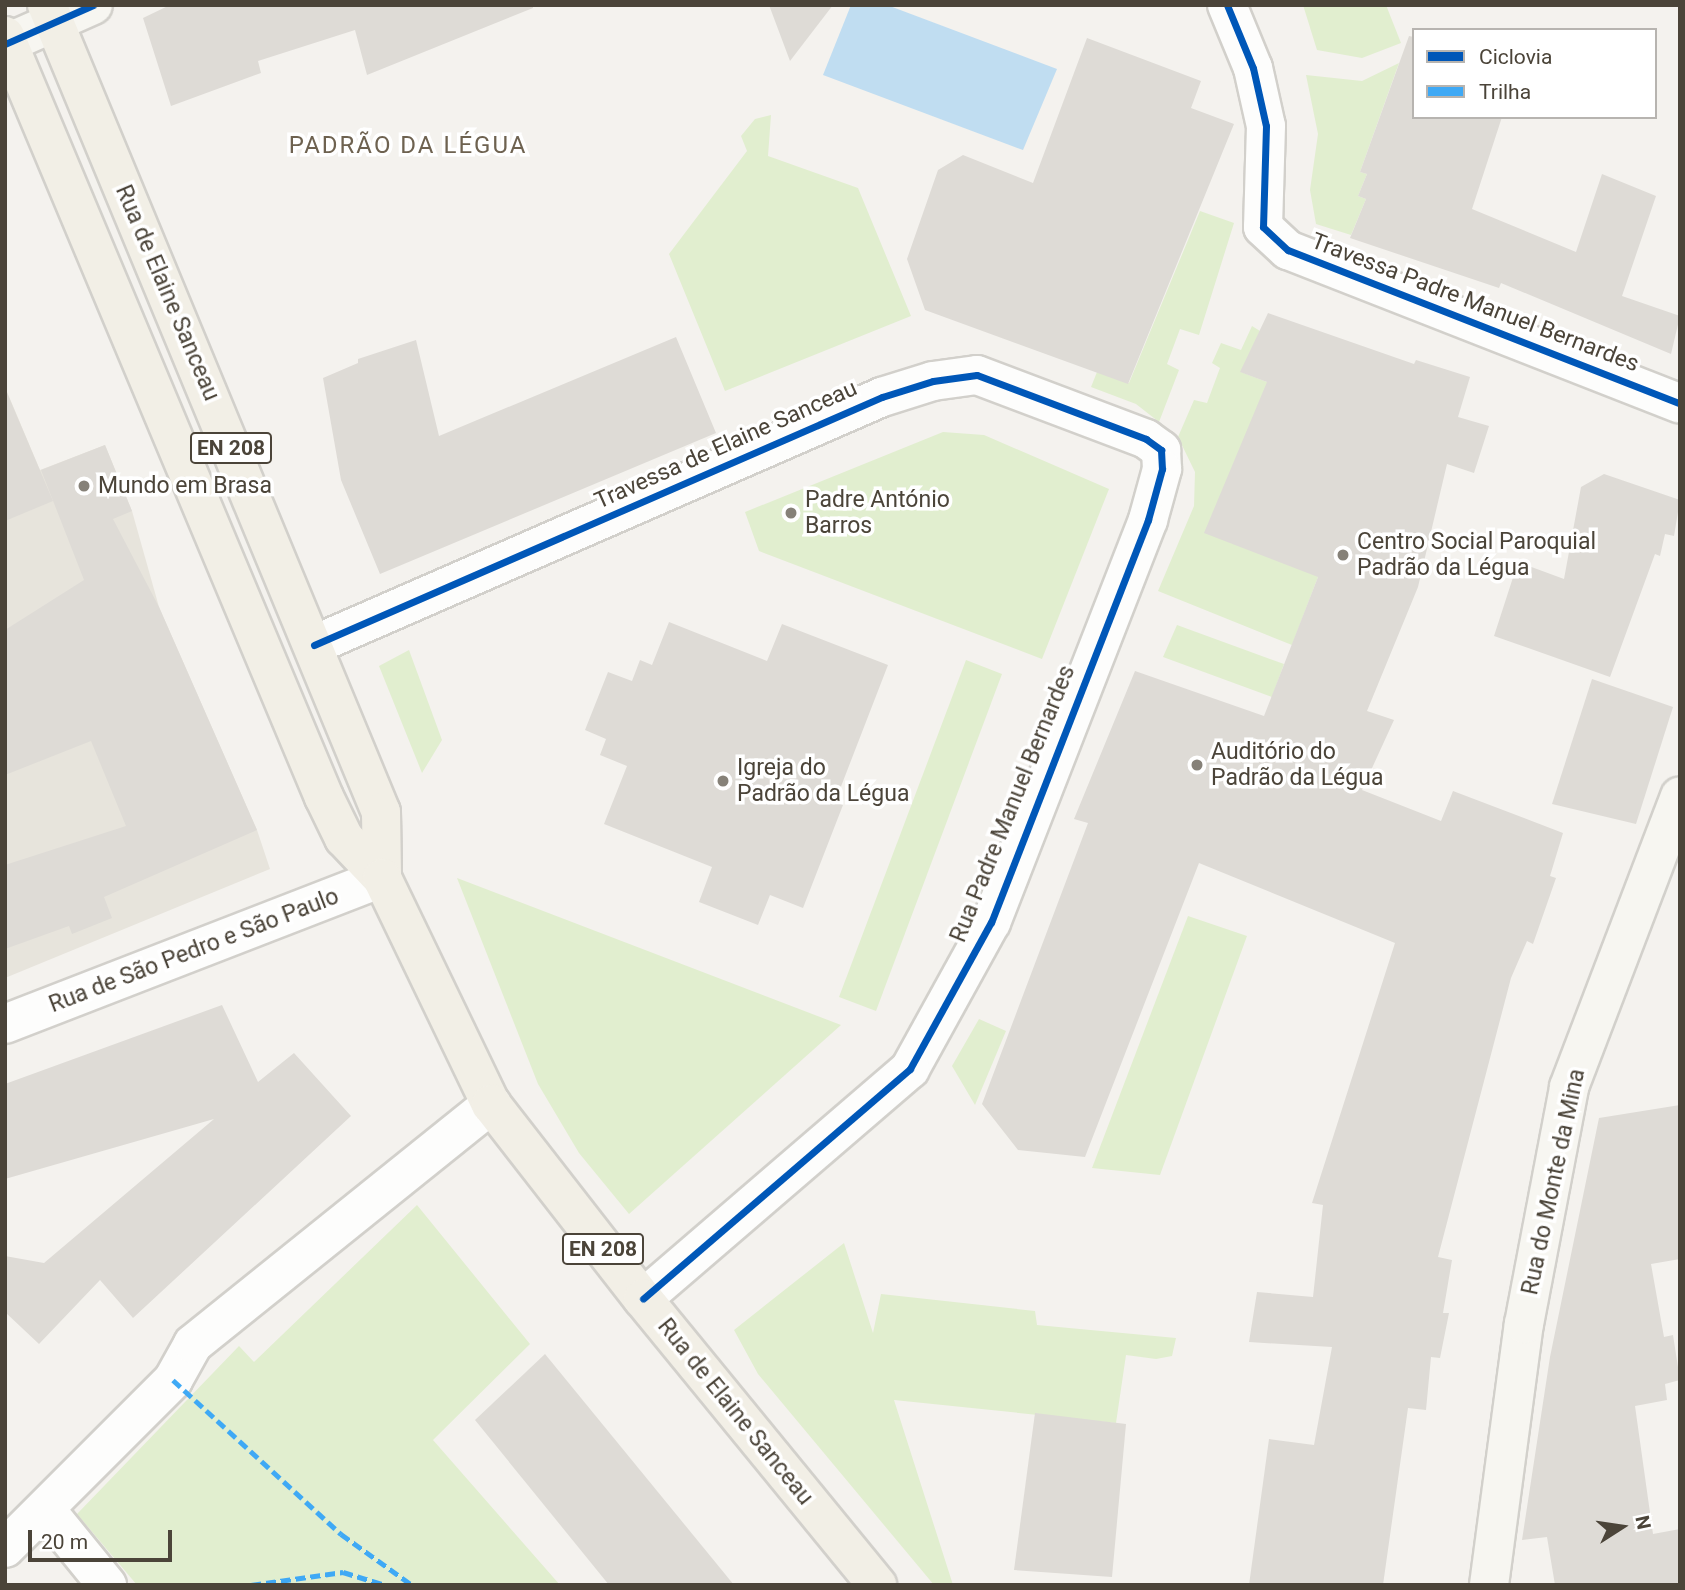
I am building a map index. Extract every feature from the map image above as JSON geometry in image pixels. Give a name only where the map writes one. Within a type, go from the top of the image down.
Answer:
[{"type":"main road","points":[[6,41],[51,14],[93,5]]},
{"type":"main road","name":"Rua de Elaine Sanceau","points":[[51,14],[314,645],[381,813],[382,878]]},
{"type":"main road","name":"Rua de Elaine Sanceau","points":[[6,41],[324,797],[344,838],[382,878],[491,1104],[643,1299],[877,1585]]},
{"type":"main road","name":"Rua do Monte da Mina","points":[[1489,1585],[1524,1324],[1569,1087],[1680,796]]},
{"type":"street","name":"Travessa Padre Manuel Bernardes","points":[[1227,5],[1253,68],[1266,126],[1263,227],[1288,250],[1680,404]]},
{"type":"street","name":"Travessa de Elaine Sanceau","points":[[314,645],[882,397],[933,382],[977,375],[1146,439],[1161,450]]},
{"type":"street","name":"Rua Padre Manuel Bernardes","points":[[643,1299],[910,1069],[991,922],[1148,520],[1162,469],[1161,450]]},
{"type":"street","name":"Rua de São Pedro e São Paulo","points":[[5,1024],[382,878]]},
{"type":"street","points":[[5,1548],[46,1510],[173,1380],[193,1344],[491,1104]]},
{"type":"street","points":[[46,1510],[107,1585]]},
{"type":"shaded area","points":[[5,387],[40,470],[105,445],[132,511],[159,607],[257,830],[270,869],[5,978]]},
{"type":"green space","points":[[1303,5],[1386,5],[1401,43],[1362,58],[1317,50]]},
{"type":"green space","points":[[1399,63],[1360,172],[1367,174],[1358,196],[1366,199],[1351,235],[1316,224],[1310,190],[1318,134],[1306,75],[1362,81]]},
{"type":"green space","points":[[771,115],[768,156],[858,188],[911,316],[725,391],[669,254],[747,151],[741,136],[755,119]]},
{"type":"green space","points":[[1200,211],[1234,223],[1199,335],[1180,329],[1167,364],[1179,370],[1159,422],[1136,404],[1091,387],[1097,372],[1129,383]]},
{"type":"green space","points":[[1252,326],[1260,331],[1241,372],[1267,382],[1318,577],[1292,645],[1158,591],[1194,506],[1195,472],[1178,437],[1194,400],[1207,403],[1220,368],[1212,363],[1221,343],[1241,350]]},
{"type":"green space","points":[[943,432],[984,435],[1109,489],[1042,659],[759,551],[745,512]]},
{"type":"green space","points":[[1177,625],[1284,664],[1272,697],[1163,657]]},
{"type":"green space","points":[[409,650],[442,740],[422,773],[379,666]]},
{"type":"green space","points":[[966,660],[1002,674],[876,1011],[839,997]]},
{"type":"green space","points":[[457,878],[841,1025],[629,1214],[579,1153],[538,1084]]},
{"type":"green space","points":[[1188,916],[1247,936],[1160,1175],[1092,1168]]},
{"type":"green space","points":[[979,1019],[1006,1031],[975,1105],[952,1066]]},
{"type":"green space","points":[[417,1205],[530,1344],[433,1440],[560,1585],[137,1585],[77,1514],[239,1346],[254,1362]]},
{"type":"green space","points":[[844,1243],[873,1333],[881,1294],[1035,1311],[1037,1325],[1176,1338],[1172,1356],[1156,1359],[1126,1355],[1116,1423],[894,1400],[953,1585],[934,1585],[758,1374],[734,1330]]},
{"type":"water","points":[[851,5],[887,5],[1057,69],[1023,150],[823,75]]},
{"type":"building","points":[[170,5],[533,5],[533,8],[367,75],[355,30],[258,61],[261,73],[171,106],[143,18]]},
{"type":"building","points":[[769,5],[833,5],[790,61]]},
{"type":"building","points":[[1409,36],[1412,37],[1412,119],[1501,119],[1472,209],[1576,252],[1602,174],[1656,196],[1622,296],[1680,316],[1671,354],[1501,283],[1499,288],[1350,238],[1366,199],[1358,196],[1367,174],[1360,172]]},
{"type":"building","points":[[1087,38],[1201,81],[1191,108],[1234,124],[1128,384],[925,310],[907,259],[938,170],[963,155],[1033,183]]},
{"type":"building","points":[[1268,313],[1414,364],[1416,360],[1470,377],[1458,417],[1489,426],[1474,473],[1447,464],[1418,587],[1367,711],[1394,720],[1362,790],[1441,821],[1453,791],[1563,833],[1550,876],[1556,878],[1533,944],[1527,941],[1511,978],[1438,1257],[1452,1260],[1443,1313],[1449,1313],[1440,1358],[1431,1357],[1426,1410],[1408,1408],[1383,1585],[1249,1585],[1269,1439],[1314,1445],[1332,1347],[1249,1342],[1257,1292],[1313,1297],[1323,1205],[1312,1203],[1395,943],[1199,863],[1085,1157],[1018,1150],[982,1104],[1088,823],[1074,819],[1135,671],[1264,716],[1318,577],[1204,533],[1267,382],[1240,372]]},
{"type":"building","points":[[676,337],[716,433],[380,574],[341,480],[323,378],[358,363],[358,359],[416,340],[439,436]]},
{"type":"building","points":[[5,388],[53,501],[5,521]]},
{"type":"building","points":[[105,445],[132,511],[113,519],[159,607],[257,830],[104,897],[112,918],[72,934],[69,926],[5,949],[5,865],[126,826],[91,741],[5,775],[5,630],[84,580],[41,470]]},
{"type":"building","points":[[1604,474],[1680,500],[1674,536],[1665,534],[1660,556],[1655,554],[1610,677],[1494,636],[1518,562],[1564,579],[1581,487]]},
{"type":"building","name":"Igreja do Padrão da Légua","points":[[669,622],[767,661],[782,624],[888,665],[835,802],[843,805],[803,908],[770,895],[758,925],[699,902],[712,867],[604,824],[627,766],[600,755],[606,739],[585,730],[608,672],[632,681],[640,660],[652,665]]},
{"type":"building","points":[[1592,679],[1673,707],[1636,824],[1552,804]]},
{"type":"building","points":[[222,1005],[258,1082],[294,1053],[351,1116],[133,1318],[100,1280],[39,1344],[5,1312],[5,1256],[44,1263],[214,1119],[5,1179],[5,1084]]},
{"type":"building","points":[[1680,1105],[1680,1259],[1651,1264],[1664,1337],[1673,1335],[1680,1380],[1665,1384],[1667,1400],[1635,1406],[1653,1534],[1680,1529],[1680,1585],[1555,1585],[1547,1537],[1522,1540],[1550,1357],[1599,1118]]},
{"type":"building","points":[[545,1354],[734,1585],[609,1585],[475,1420]]},
{"type":"building","points":[[1035,1413],[1126,1424],[1112,1577],[1014,1570]]},
{"type":"marked path","points":[[173,1380],[341,1534],[412,1585]]},
{"type":"marked path","points":[[251,1585],[343,1572],[385,1585]]},
{"type":"cycle path","points":[[5,44],[93,5]]},
{"type":"cycle path","points":[[1227,5],[1253,68],[1266,126],[1263,227],[1288,250],[1680,404]]},
{"type":"cycle path","points":[[314,645],[882,397],[933,381],[977,375],[1146,439],[1161,450],[1162,469],[1148,520],[991,922],[910,1069],[643,1299]]},
{"type":"place","name":"Mundo em Brasa","points":[[84,486]]},
{"type":"place","name":"Padre António Barros","points":[[791,513]]},
{"type":"place","name":"Centro Social Paroquial Padrão da Légua","points":[[1343,555]]},
{"type":"place","name":"Auditório do Padrão da Légua","points":[[1197,765]]},
{"type":"place","name":"Igreja do Padrão da Légua","points":[[723,781]]},
{"type":"district","name":"PADRÃO DA LÉGUA","points":[[408,146]]}]
